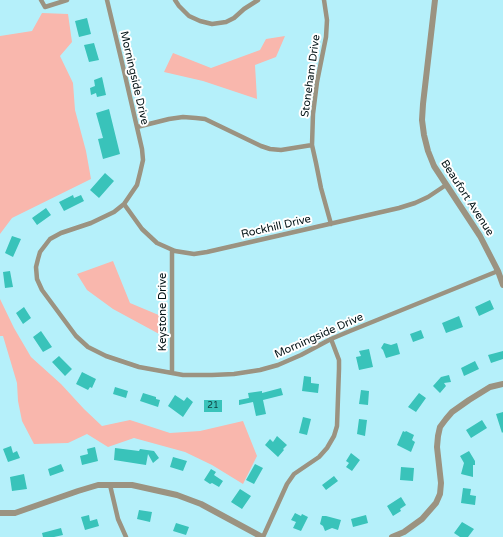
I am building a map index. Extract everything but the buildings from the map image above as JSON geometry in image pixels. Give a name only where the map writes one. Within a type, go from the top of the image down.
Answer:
[{"type":"street","points":[[41,0],[45,7],[67,0]]},
{"type":"street","name":"Morningside Drive","points":[[106,0],[142,149],[143,160],[140,173],[137,184],[124,204],[114,212],[61,233],[50,239],[42,248],[36,267],[40,286],[46,296],[76,336],[88,348],[106,356],[139,367],[172,373],[212,375],[234,374],[260,370],[278,365],[301,355],[330,339],[498,271]]},
{"type":"street","points":[[175,0],[189,16],[200,22],[212,24],[226,22],[234,18],[258,0]]},
{"type":"street","name":"Stoneham Drive","points":[[324,0],[327,20],[326,37],[317,82],[313,114],[312,146],[331,224]]},
{"type":"street","name":"Beaufort Avenue","points":[[434,0],[423,104],[422,120],[424,135],[434,166],[480,236],[498,271],[503,285]]},
{"type":"street","points":[[137,127],[169,118],[196,118],[205,119],[270,149],[281,150],[312,146]]},
{"type":"street","name":"Rockhill Drive","points":[[124,204],[147,234],[157,243],[172,250],[188,254],[201,253],[331,224],[415,203],[428,197],[446,185]]},
{"type":"street","name":"Keystone Drive","points":[[172,250],[172,373]]},
{"type":"street","points":[[0,513],[15,513],[98,485],[132,485],[177,494],[201,504],[262,537],[287,484],[294,474],[319,457],[327,448],[334,436],[336,426],[339,360],[330,339]]},
{"type":"street","points":[[392,537],[404,532],[422,519],[436,503],[440,494],[441,483],[437,447],[440,427],[452,412],[469,400],[490,387],[503,384]]},
{"type":"street","points":[[110,485],[118,519],[126,537]]},
{"type":"shaded area","points":[[42,13],[68,14],[72,42],[60,56],[73,83],[75,110],[86,151],[91,179],[12,218],[0,234],[0,36],[32,31]]},
{"type":"shaded area","points":[[285,36],[276,57],[255,65],[257,99],[203,81],[164,72],[173,53],[211,68],[260,50],[266,39]]},
{"type":"shaded area","points":[[113,261],[130,303],[161,316],[161,335],[113,309],[87,290],[77,274]]},
{"type":"shaded area","points":[[0,299],[14,328],[31,357],[61,384],[102,426],[130,420],[170,433],[200,431],[243,421],[257,456],[243,484],[212,465],[185,452],[134,438],[108,447],[87,434],[68,443],[34,444],[22,421],[18,401],[17,383],[3,336],[0,336]]}]
